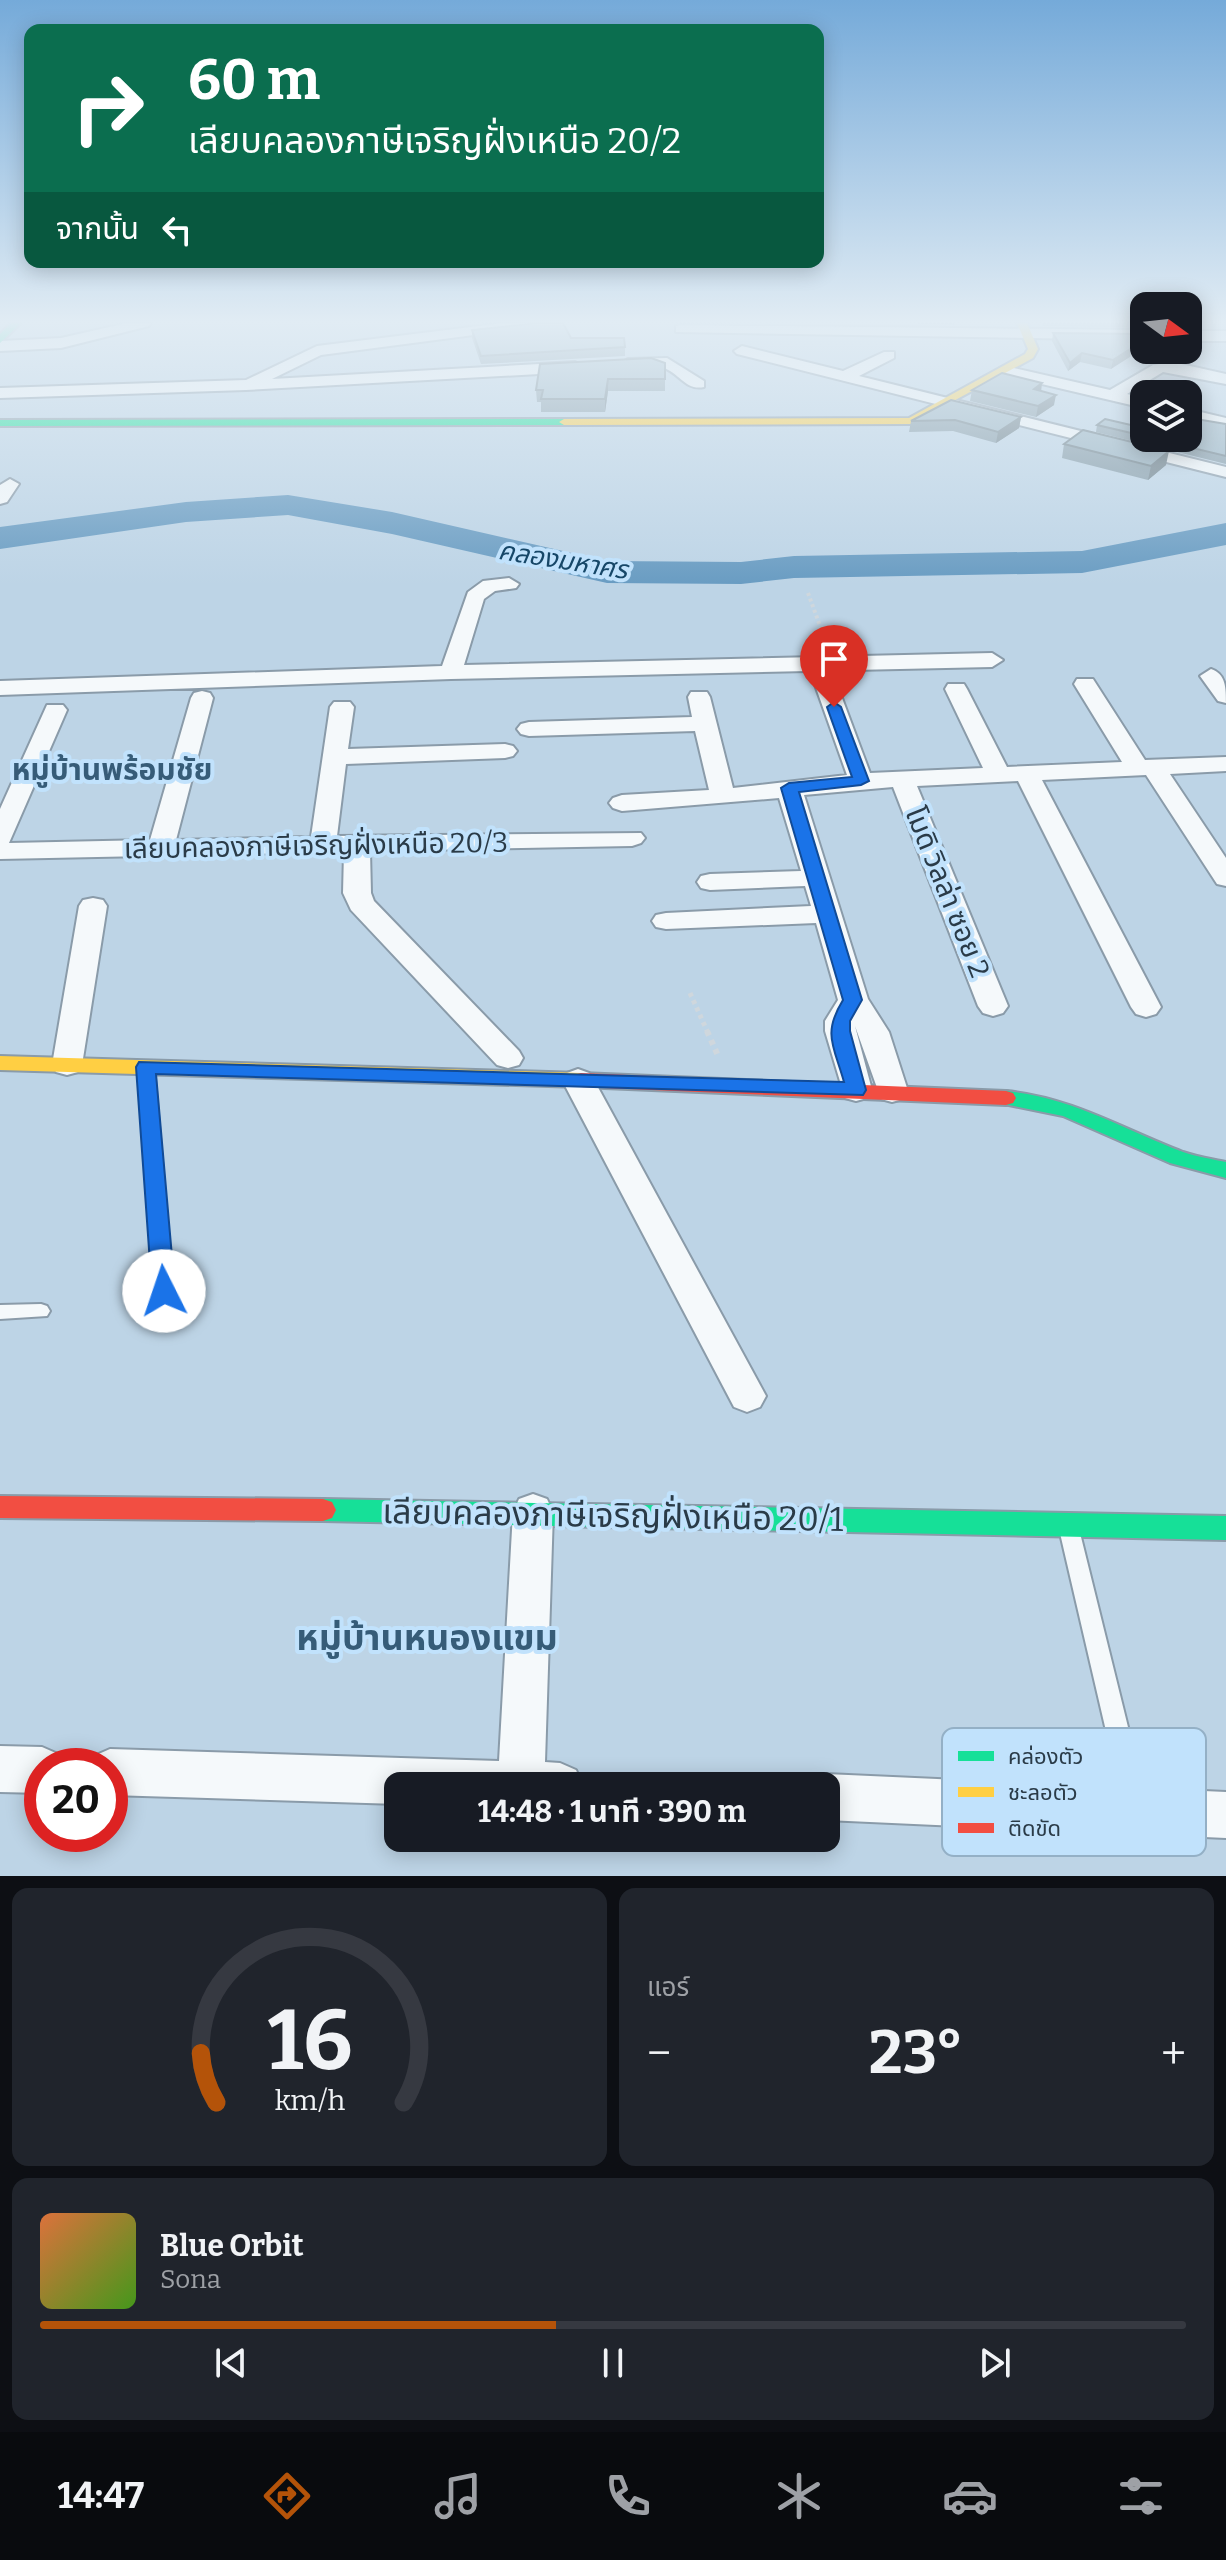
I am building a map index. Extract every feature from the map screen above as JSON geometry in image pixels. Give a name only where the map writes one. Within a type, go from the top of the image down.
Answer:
[{"type":"street","points":[[0,423],[901,422],[919,420],[936,411]]},
{"type":"street","points":[[979,411],[1226,472]]},
{"type":"street","points":[[1202,417],[1226,423]]},
{"type":"street","points":[[451,672],[475,596],[490,585],[509,584]]},
{"type":"street","points":[[0,688],[451,672],[829,673],[992,660]]},
{"type":"street","points":[[829,673],[861,781]]},
{"type":"street","points":[[1211,676],[1226,696]]},
{"type":"street","points":[[1085,684],[1226,878]]},
{"type":"street","points":[[956,689],[998,773]]},
{"type":"street","points":[[699,697],[723,797]]},
{"type":"street","points":[[160,849],[202,698]]},
{"type":"street","points":[[323,845],[342,707]]},
{"type":"street","points":[[0,838],[55,710]]},
{"type":"street","points":[[529,729],[704,724]]},
{"type":"street","points":[[335,757],[505,751]]},
{"type":"street","points":[[622,803],[723,797],[902,778],[1226,764]]},
{"type":"street","points":[[1026,772],[1146,1007]]},
{"type":"street","name":"โมดิ วิลล่า ซอย 2","points":[[902,778],[993,1006]]},
{"type":"street","points":[[789,788],[853,1000],[874,1032],[892,1091]]},
{"type":"street","name":"เลียบคลองภาษีเจริญฝั่งเหนือ 20/3","points":[[0,851],[632,838]]},
{"type":"street","points":[[357,844],[357,893],[361,904],[508,1058]]},
{"type":"street","points":[[710,882],[817,878]]},
{"type":"street","points":[[67,1065],[93,906]]},
{"type":"street","points":[[666,921],[829,914]]},
{"type":"street","points":[[853,1000],[840,1021],[840,1031],[856,1090]]},
{"type":"street","points":[[0,1063],[731,1085],[1037,1099],[1105,1124],[1175,1157],[1226,1170]]},
{"type":"street","points":[[578,1080],[747,1396]]},
{"type":"street","name":"เลียบคลองภาษีเจริญฝั่งเหนือ 20/1","points":[[0,1507],[533,1512],[1226,1528]]},
{"type":"street","points":[[533,1512],[541,1772]]},
{"type":"street","points":[[0,1769],[24,1770]]},
{"type":"street","points":[[128,1773],[384,1780]]},
{"type":"street","points":[[840,1798],[942,1802]]},
{"type":"street","points":[[1206,1814],[1226,1815]]},
{"type":"lane","points":[[146,1067],[164,1291]]},
{"type":"lane","points":[[0,1312],[41,1311]]},
{"type":"lane","points":[[1068,1524],[1116,1728]]},
{"type":"path","points":[[808,593],[829,673]]},
{"type":"path","points":[[690,993],[731,1085]]},
{"type":"building","points":[[931,411],[994,411],[1021,417],[998,432],[955,420],[911,421]]},
{"type":"building","points":[[1105,419],[1130,425],[1130,433],[1097,425]]},
{"type":"building","points":[[1202,420],[1226,424],[1226,456],[1202,450]]},
{"type":"building","points":[[1083,430],[1130,441],[1130,452],[1168,452],[1151,466],[1064,444]]},
{"type":"waterway","name":"คลองมหาศร","points":[[0,538],[186,512],[288,505],[392,523],[607,572],[741,573],[794,567],[1082,562],[1226,534]]},
{"type":"traffic: fast","points":[[0,423],[564,422]]},
{"type":"traffic: fast","points":[[1006,1098],[1028,1100],[1070,1111],[1178,1158],[1226,1170]]},
{"type":"traffic: fast","points":[[323,1510],[1226,1528]]},
{"type":"traffic: slow","points":[[564,422],[911,421],[930,411]]},
{"type":"traffic: slow","points":[[0,1063],[581,1080]]},
{"type":"traffic: jam","points":[[581,1080],[1006,1098]]},
{"type":"traffic: jam","points":[[0,1507],[323,1510]]},
{"type":"district","name":"หมู่บ้านพร้อมชัย","points":[[112,770]]},
{"type":"district","name":"หมู่บ้านหนองแขม","points":[[427,1637]]},
{"type":"route","points":[[164,1291],[146,1067],[856,1090],[840,1031],[840,1021],[853,1000],[789,788],[861,781],[834,707]]}]
